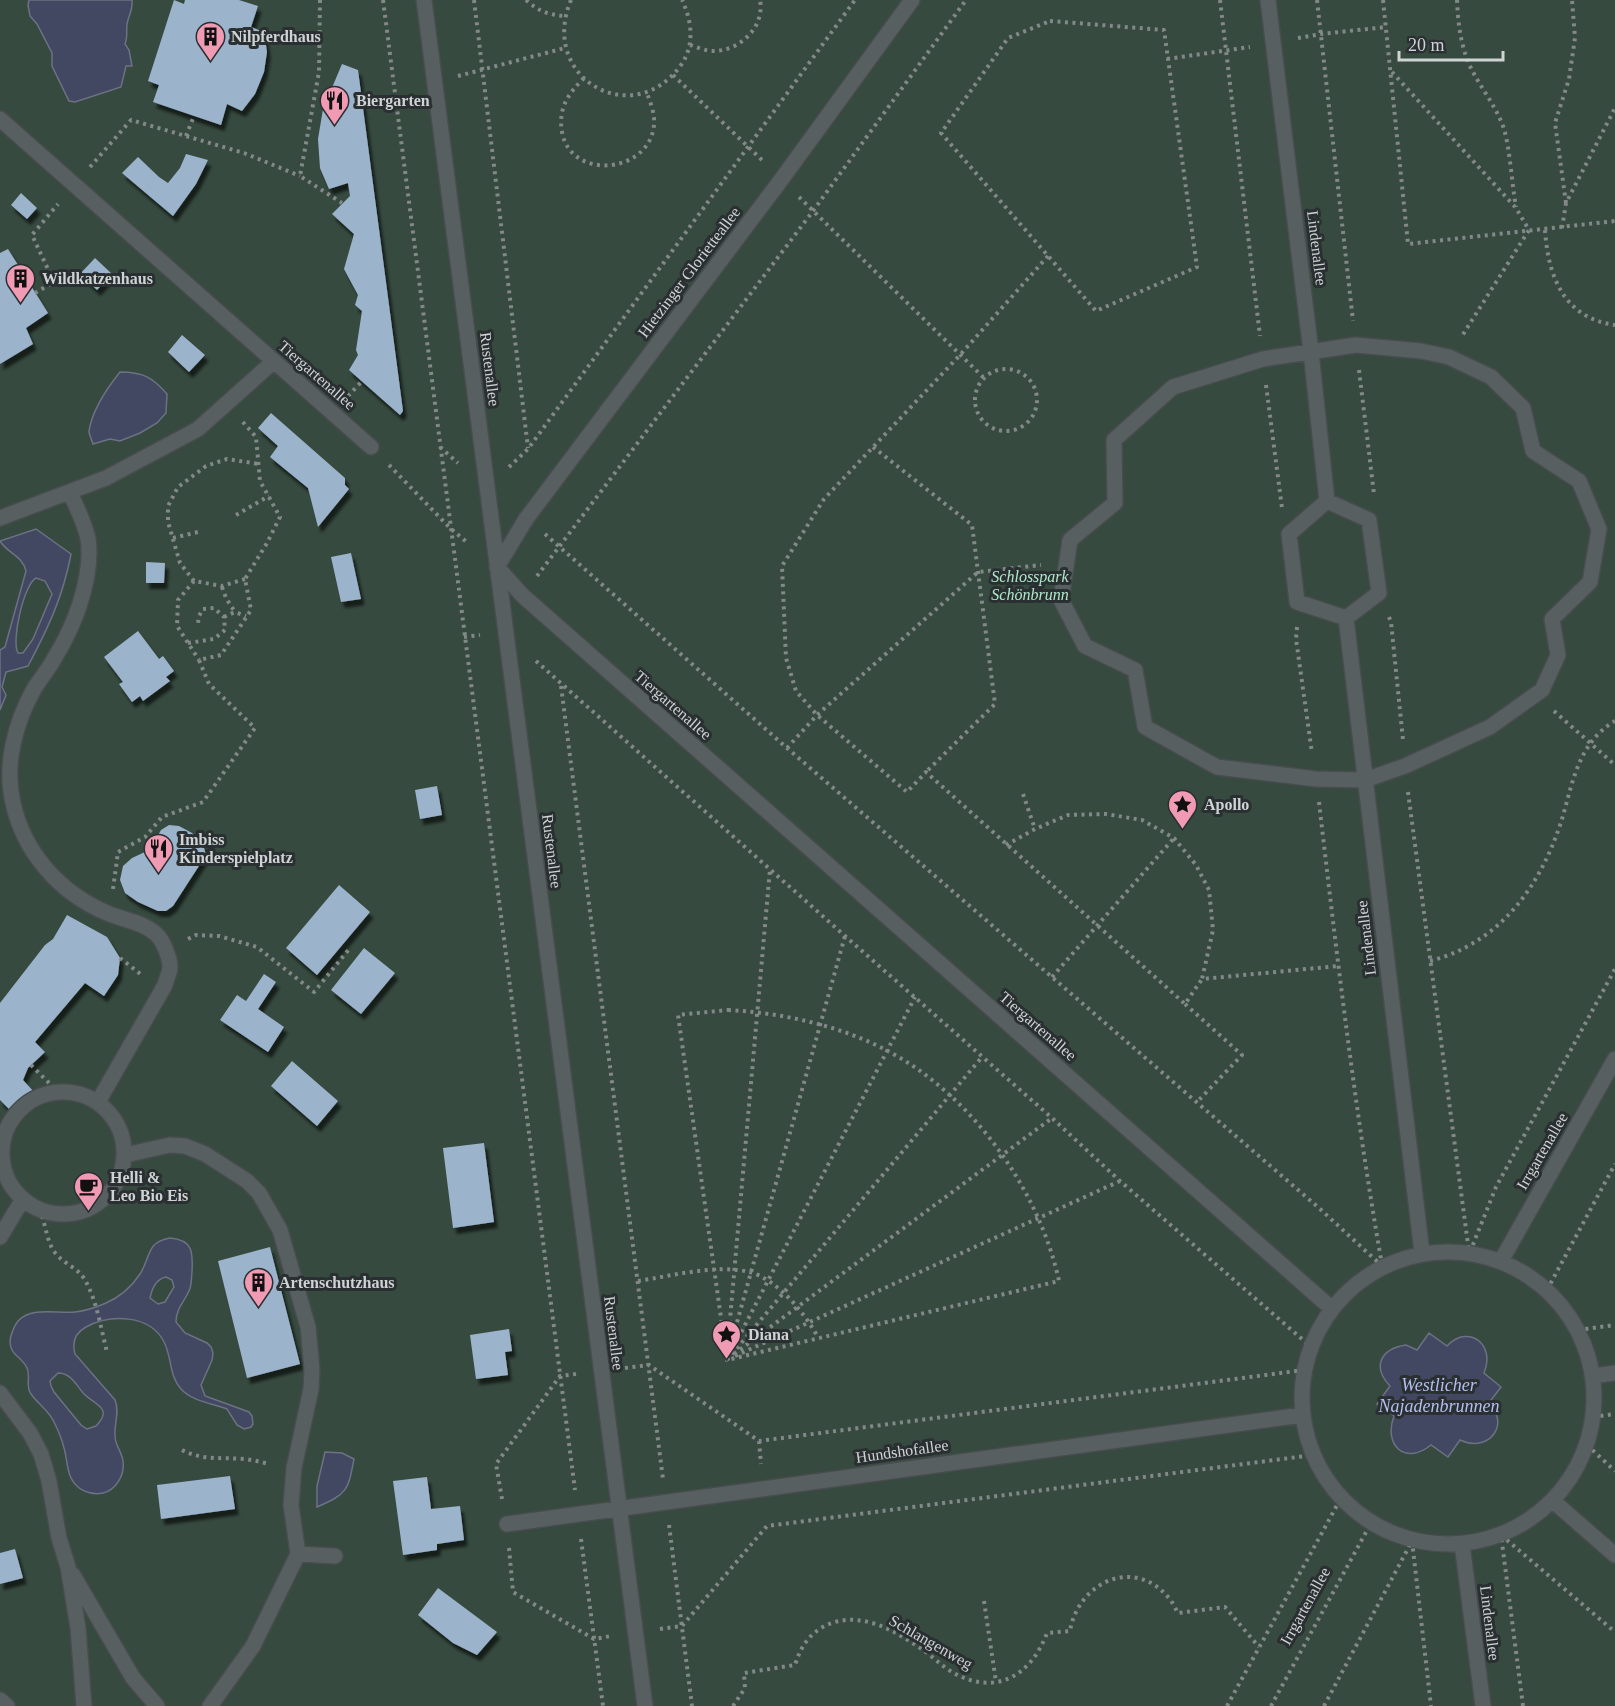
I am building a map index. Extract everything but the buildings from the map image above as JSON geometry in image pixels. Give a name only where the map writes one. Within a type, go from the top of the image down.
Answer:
[{"type":"street","name":"Rustenallee","points":[[424,0],[645,1706]]},
{"type":"street","name":"Hietzinger Glorietteallee","points":[[497,567],[526,519],[781,180],[912,0]]},
{"type":"street","name":"Lindenallee","points":[[1268,0],[1327,501]]},
{"type":"street","name":"Tiergartenallee","points":[[0,119],[371,447]]},
{"type":"street","points":[[1356,345],[1421,351],[1449,357],[1491,377],[1523,408],[1533,451],[1579,481],[1599,529],[1590,582],[1552,619],[1558,655],[1542,690],[1490,727],[1405,766],[1365,780],[1316,779],[1217,767],[1145,727],[1135,670],[1085,646],[1061,600],[1070,540],[1115,503],[1114,440],[1173,387],[1263,359],[1356,345]]},
{"type":"street","points":[[0,518],[106,478],[198,429],[274,361]]},
{"type":"street","points":[[70,492],[88,538],[90,560],[85,588],[71,627],[34,690],[12,744],[10,776],[13,803],[27,841],[46,870],[88,905],[140,924],[158,935],[167,952],[170,967],[165,985],[98,1102]]},
{"type":"street","points":[[1327,501],[1369,520],[1379,593],[1346,618],[1297,602],[1289,534],[1327,501]]},
{"type":"street","name":"Tiergartenallee","points":[[497,567],[522,596],[1331,1308]]},
{"type":"street","name":"Lindenallee","points":[[1346,618],[1422,1253]]},
{"type":"street","name":"Irrgartenallee","points":[[1501,1261],[1615,1059]]},
{"type":"street","points":[[58,1092],[79,1094],[98,1102],[112,1117],[122,1135],[125,1155],[121,1174],[111,1191],[97,1204],[78,1212],[59,1214],[40,1210],[23,1199],[11,1184],[2,1164],[3,1145],[9,1125],[21,1108],[38,1097],[58,1092]]},
{"type":"street","points":[[125,1155],[170,1145],[184,1146],[205,1154],[247,1181],[259,1193],[280,1230],[309,1327],[311,1389],[294,1468],[291,1505],[298,1554],[253,1646],[210,1706]]},
{"type":"street","points":[[0,1237],[23,1199]]},
{"type":"street","points":[[1469,1252],[1501,1261],[1525,1273],[1547,1290],[1578,1330],[1593,1376],[1593,1417],[1587,1445],[1573,1475],[1553,1501],[1529,1521],[1501,1535],[1462,1544],[1412,1541],[1371,1523],[1341,1498],[1325,1477],[1313,1455],[1302,1415],[1304,1370],[1310,1347],[1331,1308],[1354,1285],[1382,1266],[1422,1253],[1469,1252]]},
{"type":"street","points":[[1593,1376],[1615,1373]]},
{"type":"street","points":[[0,1393],[30,1433],[41,1454],[49,1481],[59,1538],[68,1567],[78,1628],[84,1706]]},
{"type":"street","name":"Hundshofallee","points":[[507,1524],[1302,1415]]},
{"type":"street","points":[[1553,1501],[1615,1556]]},
{"type":"street","name":"Lindenallee","points":[[1462,1544],[1483,1706]]},
{"type":"street","points":[[298,1554],[335,1556]]},
{"type":"street","points":[[68,1567],[134,1678],[157,1706]]},
{"type":"street","points":[[0,1700],[7,1706]]},
{"type":"path","points":[[300,176],[319,72],[320,0]]},
{"type":"path","points":[[383,0],[603,1706]]},
{"type":"path","points":[[474,0],[528,449]]},
{"type":"path","points":[[526,0],[550,15],[565,16]]},
{"type":"path","points":[[571,0],[565,16],[563,32],[565,48],[572,65],[597,88],[613,94],[630,96],[646,93],[661,86],[674,75],[684,61],[690,45],[691,28],[688,12],[682,0]]},
{"type":"path","points":[[690,45],[715,51],[729,48],[746,39],[759,19],[761,7],[759,0]]},
{"type":"path","points":[[440,447],[487,488],[528,449],[855,0]]},
{"type":"path","points":[[522,596],[813,211],[966,0]]},
{"type":"path","points":[[1220,0],[1280,501],[1289,534]]},
{"type":"path","points":[[1317,0],[1374,492],[1369,520]]},
{"type":"path","points":[[1383,0],[1408,244],[1615,221]]},
{"type":"path","points":[[1457,0],[1464,50],[1504,130],[1516,208]]},
{"type":"path","points":[[1562,228],[1566,203],[1555,123],[1569,79],[1575,38],[1572,0]]},
{"type":"path","points":[[1050,21],[1164,30],[1197,267],[1096,311],[1048,256],[941,133],[1008,38],[1050,21]]},
{"type":"path","points":[[435,82],[565,48]]},
{"type":"path","points":[[1391,71],[1516,208],[1528,230]]},
{"type":"path","points":[[674,75],[983,377]]},
{"type":"path","points":[[584,78],[571,91],[564,104],[560,120],[563,138],[576,157],[592,164],[609,167],[629,161],[641,153],[651,137],[654,124],[652,108],[646,93]]},
{"type":"path","points":[[1566,203],[1615,108]]},
{"type":"path","points":[[186,136],[194,116]]},
{"type":"path","points":[[35,292],[54,282],[32,235],[131,120],[244,153],[300,176],[342,203]]},
{"type":"path","points":[[1449,357],[1528,230]]},
{"type":"path","points":[[1545,230],[1551,272],[1560,290],[1571,304],[1597,321],[1615,326]]},
{"type":"path","points":[[873,447],[972,525],[995,704],[907,792],[817,715],[796,691],[786,657],[782,566],[824,499],[873,447],[960,355],[1048,256]]},
{"type":"path","points":[[1002,368],[1023,373],[1031,380],[1036,390],[1037,401],[1035,412],[1029,421],[1012,431],[1002,431],[984,423],[974,405],[977,386],[983,377],[1002,368]]},
{"type":"path","points":[[199,660],[221,655],[250,610],[244,579],[280,517],[260,481],[256,437],[227,404]]},
{"type":"path","points":[[371,447],[450,528],[497,567]]},
{"type":"path","points":[[244,579],[222,586],[194,581],[180,563],[168,522],[168,506],[178,487],[206,466],[227,459],[259,464]]},
{"type":"path","points":[[236,515],[269,496]]},
{"type":"path","points":[[526,519],[1319,1208],[1382,1266]]},
{"type":"path","points":[[173,537],[198,532]]},
{"type":"path","points":[[788,748],[817,715],[978,572],[1067,562]]},
{"type":"path","points":[[110,914],[118,852],[145,837],[162,817],[203,802],[255,728],[209,684],[199,660],[177,626],[178,600],[194,581]]},
{"type":"path","points":[[222,586],[235,612],[246,616]]},
{"type":"path","points":[[1379,593],[1391,622],[1405,766],[1469,1252]]},
{"type":"path","points":[[1297,602],[1296,639],[1368,1187],[1382,1266]]},
{"type":"path","points":[[188,643],[214,639],[225,630],[224,617],[214,608],[203,609],[198,623]]},
{"type":"path","points":[[224,617],[235,612]]},
{"type":"path","points":[[464,637],[506,632],[561,685],[1310,1347]]},
{"type":"path","points":[[561,685],[692,1706]]},
{"type":"path","points":[[1536,694],[1590,745],[1615,765]]},
{"type":"path","points":[[1430,961],[1474,945],[1501,924],[1518,903],[1549,853],[1562,820],[1578,764],[1602,731],[1615,721]]},
{"type":"path","points":[[926,772],[1242,1055],[1197,1102]]},
{"type":"path","points":[[1023,794],[1035,829]]},
{"type":"path","points":[[1006,845],[1068,815],[1106,814],[1142,820],[1174,838],[1196,865],[1209,891],[1213,930],[1202,979],[1185,1004]]},
{"type":"path","points":[[1052,977],[1174,838]]},
{"type":"path","points":[[727,1360],[770,869]]},
{"type":"path","points":[[167,952],[196,934],[219,936],[257,947],[314,992],[350,948]]},
{"type":"path","points":[[727,1360],[844,936]]},
{"type":"path","points":[[1202,979],[1338,966]]},
{"type":"path","points":[[1469,1252],[1496,1187],[1615,969]]},
{"type":"path","points":[[727,1360],[915,997]]},
{"type":"path","points":[[728,1010],[757,1011],[801,1019],[886,1050],[919,1071],[949,1095],[1002,1154],[1018,1178],[1039,1219],[1059,1281],[727,1360],[678,1015],[728,1010]]},
{"type":"path","points":[[727,1360],[982,1057]]},
{"type":"path","points":[[31,1065],[58,1092]]},
{"type":"path","points":[[727,1360],[1052,1118]]},
{"type":"path","points":[[1547,1290],[1615,1164]]},
{"type":"path","points":[[727,1360],[1120,1181]]},
{"type":"path","points":[[40,1210],[57,1256],[75,1268],[90,1289],[107,1352]]},
{"type":"path","points":[[638,1281],[714,1270],[751,1272],[784,1292],[810,1322],[818,1338]]},
{"type":"path","points":[[1578,1330],[1615,1325]]},
{"type":"path","points":[[1304,1370],[759,1441],[649,1365],[560,1376],[496,1464],[507,1524],[513,1592],[594,1639],[682,1626],[767,1526],[1313,1455]]},
{"type":"path","points":[[1593,1417],[1615,1414]]},
{"type":"path","points":[[1587,1445],[1615,1471]]},
{"type":"path","points":[[182,1450],[207,1459],[244,1459],[294,1468]]},
{"type":"path","points":[[1227,1706],[1341,1498]]},
{"type":"path","name":"Irrgartenallee","points":[[1271,1706],[1371,1523]]},
{"type":"path","points":[[1501,1535],[1615,1632]]},
{"type":"path","points":[[1501,1535],[1523,1706]]},
{"type":"path","points":[[1324,1706],[1412,1541]]},
{"type":"path","points":[[1412,1541],[1431,1706]]},
{"type":"path","name":"Schlangenweg","points":[[733,1706],[745,1688],[744,1673],[795,1665],[807,1638],[823,1627],[850,1619],[870,1622],[897,1635],[963,1678],[978,1682],[996,1682],[1026,1669],[1041,1648],[1047,1633],[1070,1631],[1073,1616],[1085,1597],[1099,1585],[1120,1578],[1133,1577],[1146,1581],[1169,1598],[1178,1613],[1225,1607],[1259,1647]]},
{"type":"path","points":[[984,1601],[996,1682]]},
{"type":"green space","name":"Schlosspark Schönbrunn","points":[[0,0],[1615,0],[1615,1706],[0,1706]]},
{"type":"water","points":[[29,0],[132,0],[125,44],[129,50],[132,66],[126,66],[121,87],[75,102],[69,101],[52,66],[52,53],[37,24],[30,16]]},
{"type":"water","points":[[120,372],[141,374],[157,383],[167,394],[166,413],[157,423],[140,433],[120,441],[110,439],[93,444],[89,431],[93,415]]},
{"type":"water","points":[[36,529],[71,554],[54,612],[28,666],[6,672],[2,687],[6,695],[0,710],[0,650],[5,647],[26,571],[22,562],[0,541]],"holes":[[[36,578],[45,581],[52,594],[33,639],[23,653],[18,653],[17,626],[23,601],[31,582]]]},
{"type":"water","points":[[170,1238],[183,1241],[192,1253],[191,1286],[179,1309],[176,1322],[185,1333],[211,1347],[212,1360],[201,1385],[205,1396],[249,1412],[253,1424],[244,1429],[237,1425],[227,1409],[197,1399],[181,1389],[174,1378],[164,1342],[149,1326],[129,1319],[118,1319],[106,1320],[86,1327],[75,1339],[75,1354],[115,1400],[117,1409],[115,1439],[123,1466],[121,1476],[112,1489],[103,1493],[89,1493],[79,1488],[71,1478],[60,1435],[52,1418],[29,1391],[28,1371],[12,1350],[11,1334],[18,1321],[24,1316],[38,1312],[87,1310],[116,1298],[137,1278],[150,1251],[162,1240]],"holes":[[[166,1277],[172,1280],[174,1287],[165,1302],[158,1304],[150,1298],[153,1287]],[[58,1373],[70,1377],[103,1411],[101,1420],[96,1426],[87,1429],[81,1425],[54,1392],[50,1381]]]},
{"type":"water","name":"Westlicher Najadenbrunnen","points":[[1429,1333],[1447,1346],[1455,1339],[1464,1337],[1478,1340],[1486,1354],[1487,1363],[1484,1373],[1501,1387],[1488,1404],[1495,1411],[1498,1419],[1494,1434],[1488,1440],[1480,1443],[1460,1440],[1448,1457],[1431,1445],[1413,1453],[1405,1453],[1399,1449],[1391,1436],[1394,1416],[1377,1404],[1390,1386],[1381,1372],[1381,1360],[1390,1350],[1397,1347],[1406,1345],[1417,1350]]},
{"type":"water","points":[[325,1452],[342,1453],[354,1459],[348,1485],[335,1499],[317,1507],[317,1486]]},
{"type":"place","name":"Nilpferdhaus","points":[[210,62]]},
{"type":"place","name":"Biergarten","points":[[335,126]]},
{"type":"place","name":"Wildkatzenhaus","points":[[21,304]]},
{"type":"place","name":"Apollo","points":[[1183,830]]},
{"type":"place","name":"Imbiss Kinderspielplatz","points":[[158,874]]},
{"type":"place","name":"Helli & Leo Bio Eis","points":[[89,1212]]},
{"type":"place","name":"Artenschutzhaus","points":[[258,1308]]},
{"type":"place","name":"Diana","points":[[727,1360]]}]
